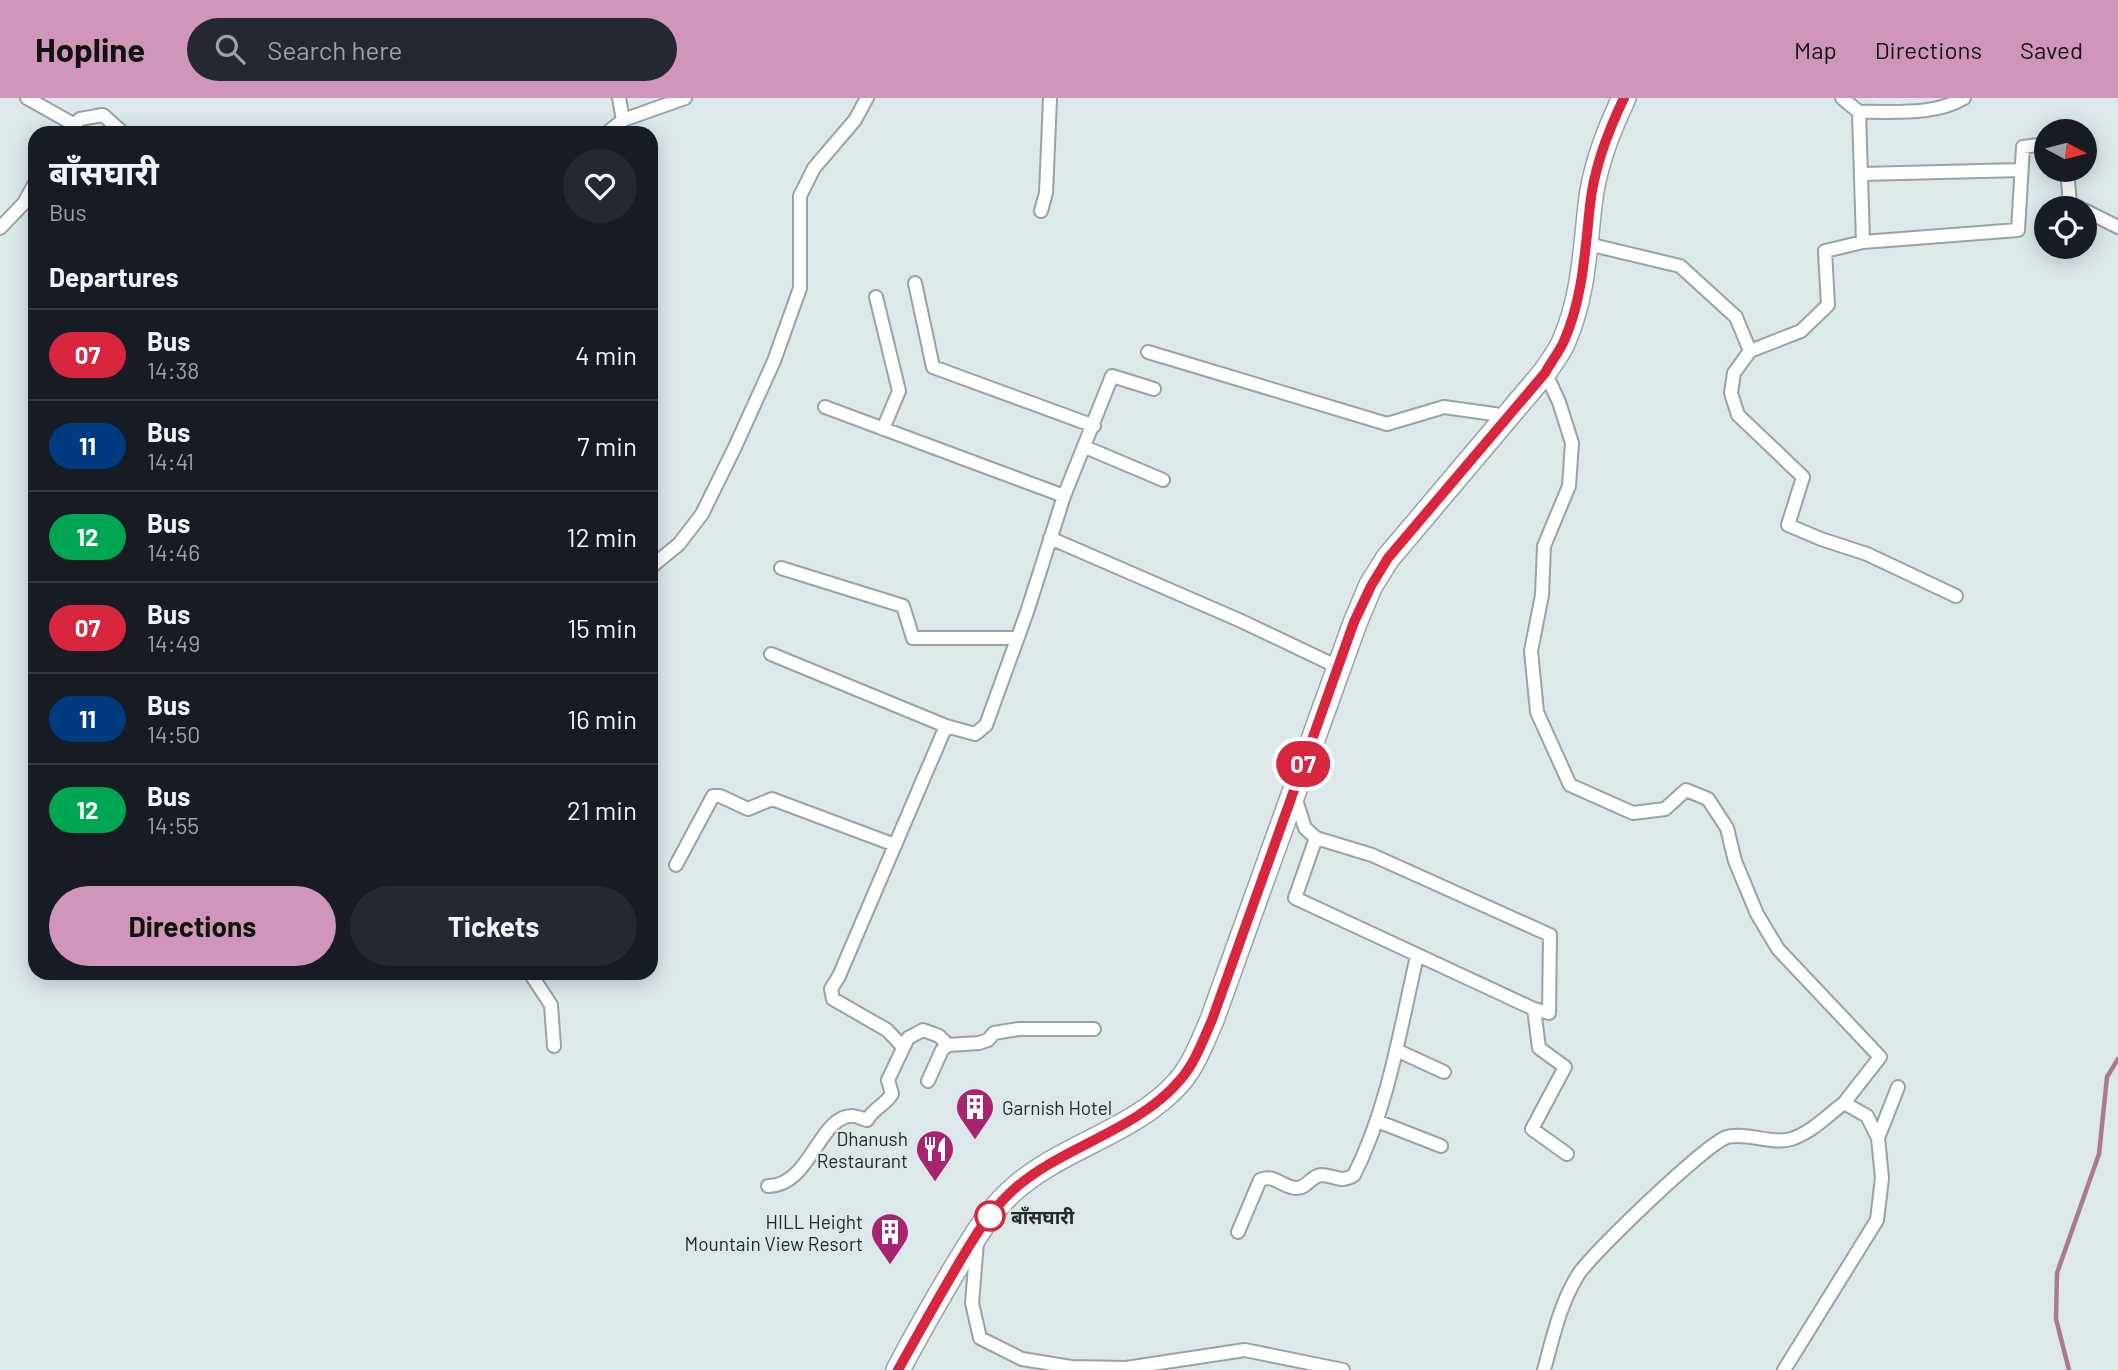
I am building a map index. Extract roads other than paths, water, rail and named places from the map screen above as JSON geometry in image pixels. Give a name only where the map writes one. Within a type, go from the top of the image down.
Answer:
[{"type":"highway","points":[[898,1370],[978,1231],[996,1207],[1033,1175],[1165,1095],[1181,1079],[1196,1055],[1212,1020],[1338,667],[1371,586],[1388,558],[1545,373],[1564,343],[1575,310],[1598,165],[1624,98]]},
{"type":"street","points":[[27,98],[67,126]]},
{"type":"street","points":[[619,98],[623,120]]},
{"type":"street","points":[[616,126],[623,120],[685,98]]},
{"type":"street","points":[[658,561],[679,544],[702,514],[774,361],[800,288],[800,195],[814,168],[855,120],[867,98]]},
{"type":"street","points":[[1041,211],[1046,193],[1050,98]]},
{"type":"street","points":[[1842,98],[1859,112],[1920,111],[1952,104],[1964,98]]},
{"type":"street","points":[[1859,112],[1863,242]]},
{"type":"street","points":[[74,126],[80,119],[103,115],[115,126]]},
{"type":"street","points":[[1956,596],[1867,554],[1821,540],[1788,525],[1803,477],[1738,415],[1731,393],[1734,373],[1751,351],[1801,331],[1828,305],[1825,251],[1863,242],[2018,230],[2023,147],[2034,146]]},
{"type":"street","points":[[1861,174],[2021,170]]},
{"type":"street","points":[[0,228],[28,196]]},
{"type":"street","points":[[2097,216],[2118,227]]},
{"type":"street","points":[[1587,244],[1680,266],[1736,317],[1751,351]]},
{"type":"street","points":[[915,283],[933,367],[1094,426]]},
{"type":"street","points":[[876,297],[899,391],[883,429]]},
{"type":"street","points":[[1148,352],[1387,424],[1444,407],[1508,416]]},
{"type":"street","points":[[1545,373],[1559,402],[1572,443],[1569,485],[1544,546],[1542,595],[1531,651],[1537,712],[1570,785],[1633,813],[1665,808],[1686,790],[1708,799],[1727,828],[1735,861],[1757,914],[1778,949],[1880,1057],[1844,1103],[1812,1128],[1790,1140],[1727,1137],[1708,1148],[1616,1234],[1579,1273],[1559,1314],[1545,1370]]},
{"type":"street","points":[[771,654],[946,726],[975,734],[986,725],[1065,496],[1112,376],[1154,389]]},
{"type":"street","points":[[825,407],[1065,496]]},
{"type":"street","points":[[1085,447],[1163,480]]},
{"type":"street","points":[[1050,538],[1239,620],[1338,667]]},
{"type":"street","points":[[781,568],[903,606],[913,638],[1017,638]]},
{"type":"street","points":[[904,1047],[887,1030],[833,999],[831,989],[839,976],[946,726]]},
{"type":"street","points":[[1293,791],[1305,828],[1316,838],[1372,855],[1550,935],[1549,1013],[1534,1009],[1417,956],[1296,898],[1316,838]]},
{"type":"street","points":[[676,865],[713,796],[720,796],[748,808],[772,799],[895,845]]},
{"type":"street","points":[[1238,1232],[1260,1180],[1272,1177],[1295,1188],[1302,1187],[1313,1177],[1321,1175],[1346,1180],[1353,1175],[1377,1121],[1417,956]]},
{"type":"street","points":[[535,980],[551,1005],[554,1046]]},
{"type":"street","points":[[1534,1009],[1539,1048],[1565,1067],[1532,1129],[1567,1154]]},
{"type":"street","points":[[928,1081],[942,1050],[948,1045],[979,1043],[988,1040],[994,1033],[1019,1028],[1094,1029]]},
{"type":"street","points":[[768,1186],[775,1185],[801,1169],[835,1121],[851,1115],[867,1120],[871,1113],[887,1103],[892,1094],[888,1080],[908,1038],[923,1030],[939,1036],[948,1045]]},
{"type":"street","points":[[1396,1050],[1444,1072]]},
{"type":"street","points":[[1878,1138],[1898,1087]]},
{"type":"street","points":[[1784,1370],[1877,1220],[1882,1178],[1878,1138],[1867,1116],[1844,1103]]},
{"type":"street","points":[[1377,1121],[1441,1146]]},
{"type":"street","points":[[978,1231],[972,1303],[980,1338],[1022,1359],[1071,1367],[1126,1368],[1245,1350],[1343,1370]]},
{"type":"waterway","points":[[2069,1370],[2056,1319],[2057,1273],[2099,1154],[2107,1077],[2118,1059]]},
{"type":"place","name":"Garnish Hotel","points":[[975,1141]]},
{"type":"place","name":"Dhanush Restaurant","points":[[935,1183]]},
{"type":"place","name":"बाँसघारी","points":[[990,1216]]},
{"type":"place","name":"HILL Height Mountain View Resort","points":[[890,1266]]}]
